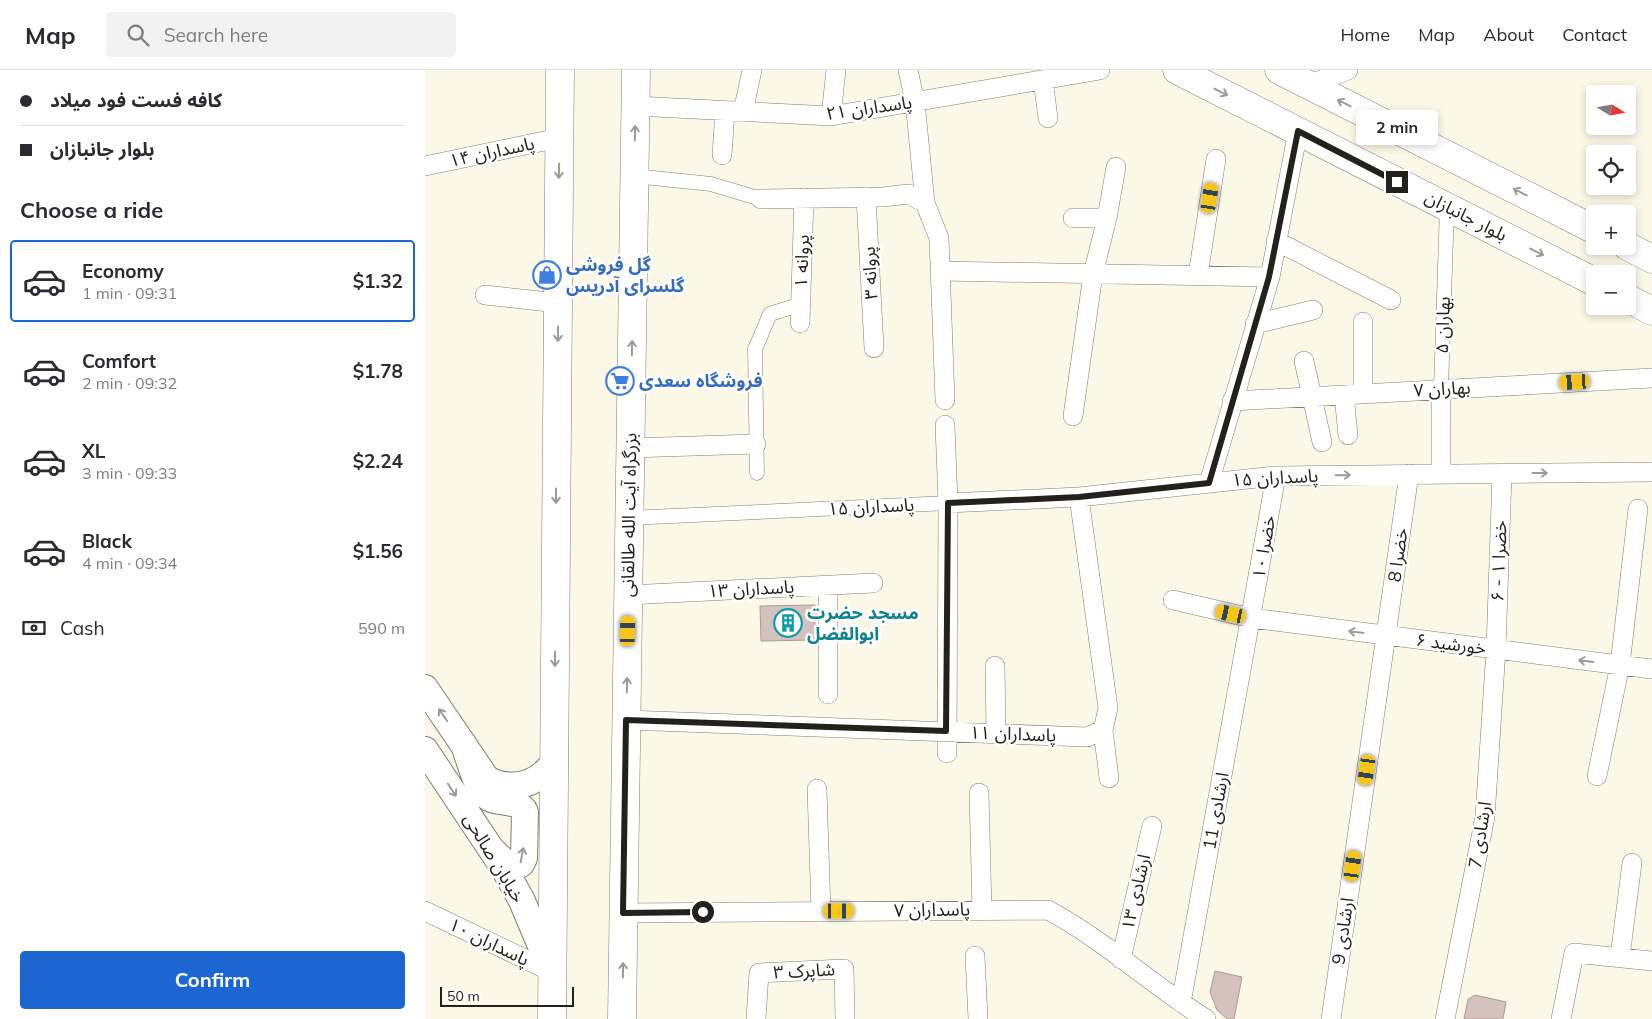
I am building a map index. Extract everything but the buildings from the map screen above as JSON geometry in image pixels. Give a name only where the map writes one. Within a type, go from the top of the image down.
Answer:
[{"type":"highway","points":[[552,1019],[560,70]]},
{"type":"highway","name":"بزرگراه آیت الله طالقانی","points":[[622,1019],[636,70]]},
{"type":"highway","name":"بلوار جانبازان","points":[[1177,70],[1586,277]]},
{"type":"highway","points":[[1279,70],[1586,225]]},
{"type":"highway","points":[[1636,251],[1652,259]]},
{"type":"highway","points":[[1636,303],[1652,311]]},
{"type":"main road","points":[[425,688],[486,778],[498,784],[509,786],[526,783],[543,774],[554,762]]},
{"type":"main road","points":[[463,745],[479,786],[487,796],[498,801],[519,805],[525,812],[523,858],[521,864],[509,865],[491,850]]},
{"type":"main road","name":"خیابان صالحی","points":[[425,750],[522,901],[552,972]]},
{"type":"street","points":[[722,155],[734,111],[752,70]]},
{"type":"street","points":[[831,116],[836,70]]},
{"type":"street","points":[[908,70],[915,102],[925,203],[939,238],[945,400]]},
{"type":"street","name":"پاسداران ۲۱","points":[[635,106],[831,116],[1100,70]]},
{"type":"street","points":[[1308,85],[1348,70]]},
{"type":"street","points":[[1043,80],[1048,118]]},
{"type":"street","points":[[1209,483],[1269,277],[1298,131]]},
{"type":"street","name":"پاسداران ۱۴","points":[[425,166],[559,138]]},
{"type":"street","points":[[1198,276],[1216,159]]},
{"type":"street","points":[[1073,416],[1093,274],[1107,218],[1116,167]]},
{"type":"street","points":[[634,176],[711,184],[761,199],[866,197],[908,194],[925,203]]},
{"type":"street","name":"پروانه ۳","points":[[866,197],[873,348]]},
{"type":"street","name":"پروانه ۱","points":[[800,323],[804,198]]},
{"type":"street","name":"بهاران ۵","points":[[1441,474],[1441,389],[1447,207]]},
{"type":"street","points":[[1073,218],[1107,218]]},
{"type":"street","points":[[1276,241],[1391,300]]},
{"type":"street","points":[[941,271],[1269,277]]},
{"type":"street","points":[[485,294],[558,303]]},
{"type":"street","points":[[757,473],[755,349],[770,314],[801,304]]},
{"type":"street","points":[[1255,324],[1313,310]]},
{"type":"street","points":[[1363,322],[1363,394]]},
{"type":"street","points":[[1304,361],[1322,442]]},
{"type":"street","name":"بهاران ۷","points":[[1232,401],[1652,378]]},
{"type":"street","points":[[1344,395],[1348,435]]},
{"type":"street","points":[[945,425],[948,503],[947,753]]},
{"type":"street","points":[[631,448],[756,444]]},
{"type":"street","name":"پاسداران ۱۵","points":[[629,518],[1079,497],[1276,476],[1652,472]]},
{"type":"street","name":"خضرا 8","points":[[1386,635],[1409,474]]},
{"type":"street","name":"خضرا ۱ - ۶","points":[[1496,649],[1501,474]]},
{"type":"street","name":"خضرا ۱۰","points":[[1251,618],[1276,476]]},
{"type":"street","points":[[1079,497],[1108,708],[1103,730],[1109,778]]},
{"type":"street","points":[[1597,776],[1620,665],[1638,509]]},
{"type":"street","name":"پاسداران ۱۳","points":[[628,595],[873,583]]},
{"type":"street","points":[[828,585],[828,694]]},
{"type":"street","name":"خورشید ۶","points":[[1173,600],[1251,618],[1652,669]]},
{"type":"street","name":"ارشادی 11","points":[[1181,1003],[1251,618]]},
{"type":"street","name":"ارشادی 9","points":[[1331,1019],[1386,635]]},
{"type":"street","name":"ارشادی 7","points":[[1445,1019],[1485,817],[1496,649]]},
{"type":"street","points":[[995,666],[996,733]]},
{"type":"street","name":"پاسداران ١١","points":[[626,720],[1087,737],[1103,730]]},
{"type":"street","points":[[817,790],[821,911]]},
{"type":"street","points":[[979,793],[982,910]]},
{"type":"street","name":"ارشادی ۱۳","points":[[1121,959],[1152,826]]},
{"type":"street","points":[[1621,957],[1632,863]]},
{"type":"street","name":"پاسداران ۷","points":[[623,913],[1048,910],[1075,924],[1181,1003],[1206,1019]]},
{"type":"street","name":"پاسداران ١٠","points":[[425,911],[552,972]]},
{"type":"street","points":[[1561,1019],[1574,953],[1652,961]]},
{"type":"street","points":[[975,956],[979,1019]]},
{"type":"street","name":"شاپرک ۳","points":[[756,1019],[759,973],[844,969],[845,1019]]},
{"type":"place","name":"گل فروشی گلسرای آدریس","points":[[547,275]]},
{"type":"place","name":"فروشگاه سعدی","points":[[620,381]]},
{"type":"place","name":"مسجد حضرت ابوالفضل","points":[[788,623]]},
{"type":"route","points":[[703,912],[623,913],[626,720],[946,731],[948,503],[1079,497],[1209,483],[1269,277],[1298,131],[1397,182]]}]
